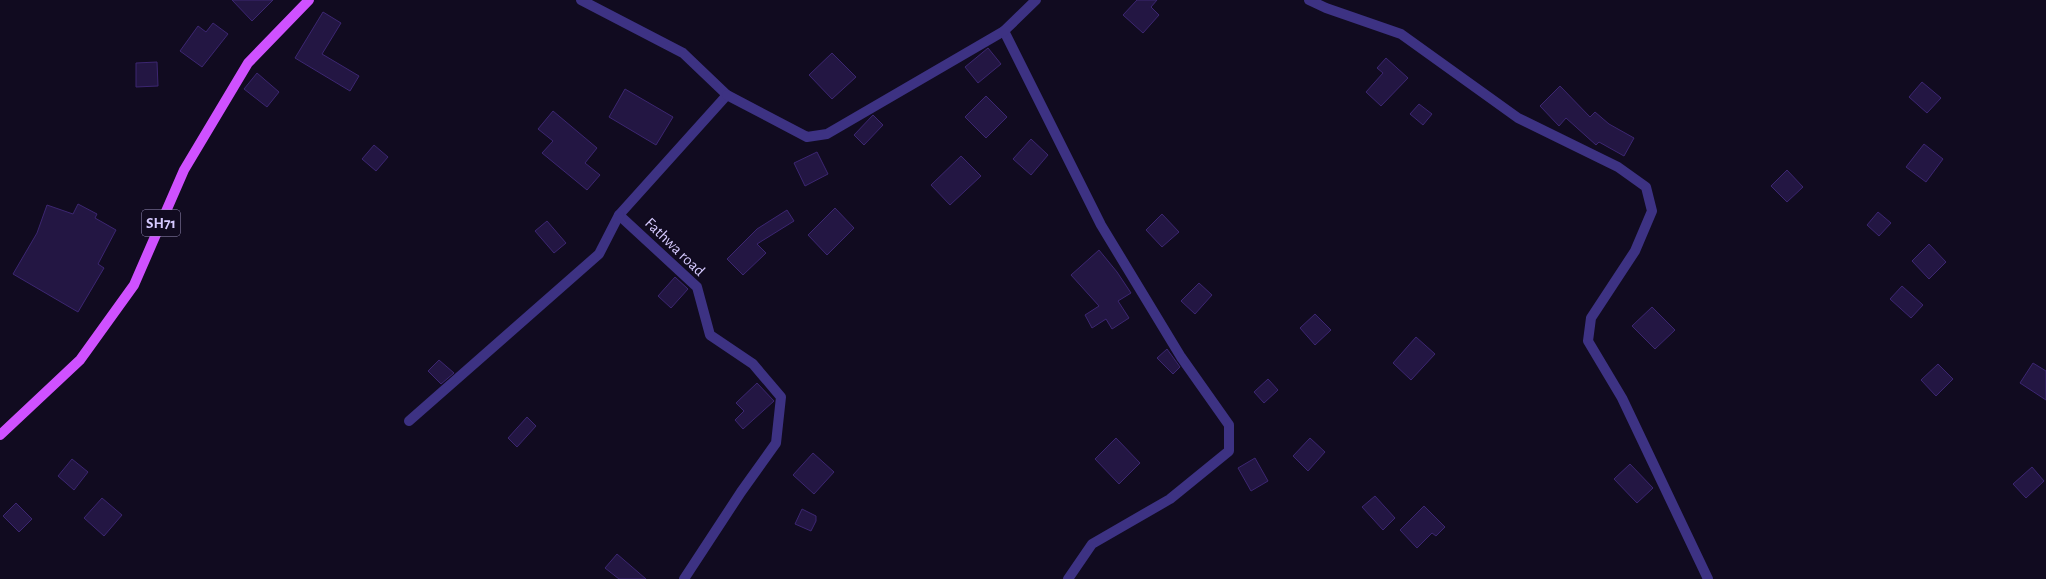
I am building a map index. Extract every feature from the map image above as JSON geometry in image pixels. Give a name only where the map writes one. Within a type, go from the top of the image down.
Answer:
[{"type":"main road","name":"SH71","points":[[0,434],[80,360],[134,285],[184,170],[248,63],[309,0]]},
{"type":"street","points":[[580,0],[683,53],[727,95],[807,137],[826,134],[1004,31],[1036,0]]},
{"type":"street","points":[[1309,0],[1326,8],[1401,34],[1518,118],[1618,167],[1646,187],[1652,211],[1634,251],[1591,318],[1588,341],[1622,398],[1708,579]]},
{"type":"street","points":[[1004,31],[1101,225],[1181,357],[1229,424],[1229,451],[1170,499],[1092,544],[1068,579]]},
{"type":"street","points":[[410,421],[599,254],[619,215],[727,95]]},
{"type":"street","name":"Fathwa road","points":[[619,215],[697,287],[710,335],[753,364],[782,396],[776,442],[684,579]]},
{"type":"building","points":[[232,0],[273,0],[252,21]]},
{"type":"building","points":[[1137,0],[1157,0],[1151,7],[1159,15],[1143,33],[1123,15]]},
{"type":"building","points":[[323,12],[341,23],[322,54],[359,76],[350,91],[295,58]]},
{"type":"building","points":[[213,23],[228,34],[202,67],[180,51],[198,26],[206,32]]},
{"type":"building","points":[[988,48],[1001,64],[978,83],[965,67]]},
{"type":"building","points":[[832,53],[856,77],[832,99],[809,75]]},
{"type":"building","points":[[1386,58],[1408,78],[1381,106],[1366,92],[1383,73],[1377,68]]},
{"type":"building","points":[[157,62],[158,86],[136,87],[136,63]]},
{"type":"building","points":[[257,73],[279,92],[267,107],[244,89]]},
{"type":"building","points":[[1922,82],[1941,98],[1927,113],[1909,97]]},
{"type":"building","points":[[1560,86],[1590,117],[1595,112],[1609,124],[1634,138],[1624,156],[1599,142],[1596,145],[1566,118],[1559,126],[1540,106]]},
{"type":"building","points":[[625,89],[673,117],[656,145],[609,117]]},
{"type":"building","points":[[986,96],[1007,117],[986,138],[965,117]]},
{"type":"building","points":[[1419,104],[1432,114],[1423,125],[1410,114]]},
{"type":"building","points":[[553,111],[597,148],[585,163],[600,175],[587,190],[542,153],[553,141],[538,129]]},
{"type":"building","points":[[873,115],[883,125],[864,145],[854,135]]},
{"type":"building","points":[[1031,139],[1048,155],[1031,175],[1013,159]]},
{"type":"building","points":[[1924,144],[1943,159],[1926,182],[1906,167]]},
{"type":"building","points":[[374,145],[388,157],[376,171],[362,159]]},
{"type":"building","points":[[817,152],[828,174],[805,186],[794,163]]},
{"type":"building","points":[[961,156],[981,176],[950,205],[931,185]]},
{"type":"building","points":[[1787,170],[1803,187],[1787,202],[1771,186]]},
{"type":"building","points":[[78,204],[97,214],[95,218],[116,230],[98,264],[104,268],[78,312],[13,274],[37,233],[47,205],[73,214]]},
{"type":"building","points":[[835,208],[854,228],[827,255],[808,235]]},
{"type":"building","points":[[787,210],[794,221],[757,244],[766,253],[743,275],[727,259],[757,229]]},
{"type":"building","points":[[1878,212],[1891,223],[1879,236],[1867,225]]},
{"type":"building","points":[[1162,214],[1179,232],[1162,247],[1146,230]]},
{"type":"building","points":[[547,221],[566,243],[554,253],[535,231]]},
{"type":"building","points":[[1929,244],[1946,262],[1929,279],[1912,261]]},
{"type":"building","points":[[1099,250],[1117,272],[1131,293],[1118,301],[1129,318],[1112,329],[1106,319],[1092,328],[1085,315],[1099,306],[1071,275]]},
{"type":"building","points":[[675,277],[688,289],[671,308],[658,296]]},
{"type":"building","points":[[1199,283],[1212,295],[1195,314],[1181,301]]},
{"type":"building","points":[[1902,286],[1923,305],[1911,318],[1890,299]]},
{"type":"building","points":[[1652,307],[1675,330],[1655,349],[1632,326]]},
{"type":"building","points":[[1315,314],[1331,330],[1315,345],[1300,328]]},
{"type":"building","points":[[1416,337],[1435,354],[1411,380],[1393,363]]},
{"type":"building","points":[[1167,349],[1180,367],[1173,374],[1157,358]]},
{"type":"building","points":[[439,360],[454,373],[441,384],[428,371]]},
{"type":"building","points":[[2033,363],[2046,371],[2046,400],[2020,383]]},
{"type":"building","points":[[1938,364],[1953,379],[1936,396],[1921,380]]},
{"type":"building","points":[[1268,379],[1278,390],[1264,403],[1254,392]]},
{"type":"building","points":[[757,383],[774,401],[743,429],[735,420],[744,411],[736,403]]},
{"type":"building","points":[[527,417],[536,426],[517,447],[508,438]]},
{"type":"building","points":[[1116,438],[1140,463],[1119,484],[1095,459]]},
{"type":"building","points":[[1310,438],[1325,452],[1308,471],[1293,456]]},
{"type":"building","points":[[813,453],[834,472],[814,494],[793,475]]},
{"type":"building","points":[[1255,458],[1268,481],[1251,491],[1238,468]]},
{"type":"building","points":[[72,459],[88,472],[74,490],[58,476]]},
{"type":"building","points":[[1630,464],[1653,488],[1637,503],[1614,479]]},
{"type":"building","points":[[2032,467],[2044,481],[2026,498],[2013,484]]},
{"type":"building","points":[[1375,496],[1395,518],[1383,530],[1362,507]]},
{"type":"building","points":[[102,498],[122,515],[104,536],[84,518]]},
{"type":"building","points":[[16,503],[32,519],[19,532],[3,516]]},
{"type":"building","points":[[1424,506],[1445,527],[1436,536],[1432,533],[1417,548],[1400,530]]},
{"type":"building","points":[[802,509],[816,516],[816,521],[811,531],[795,524]]},
{"type":"building","points":[[617,554],[646,579],[619,579],[605,568]]}]
